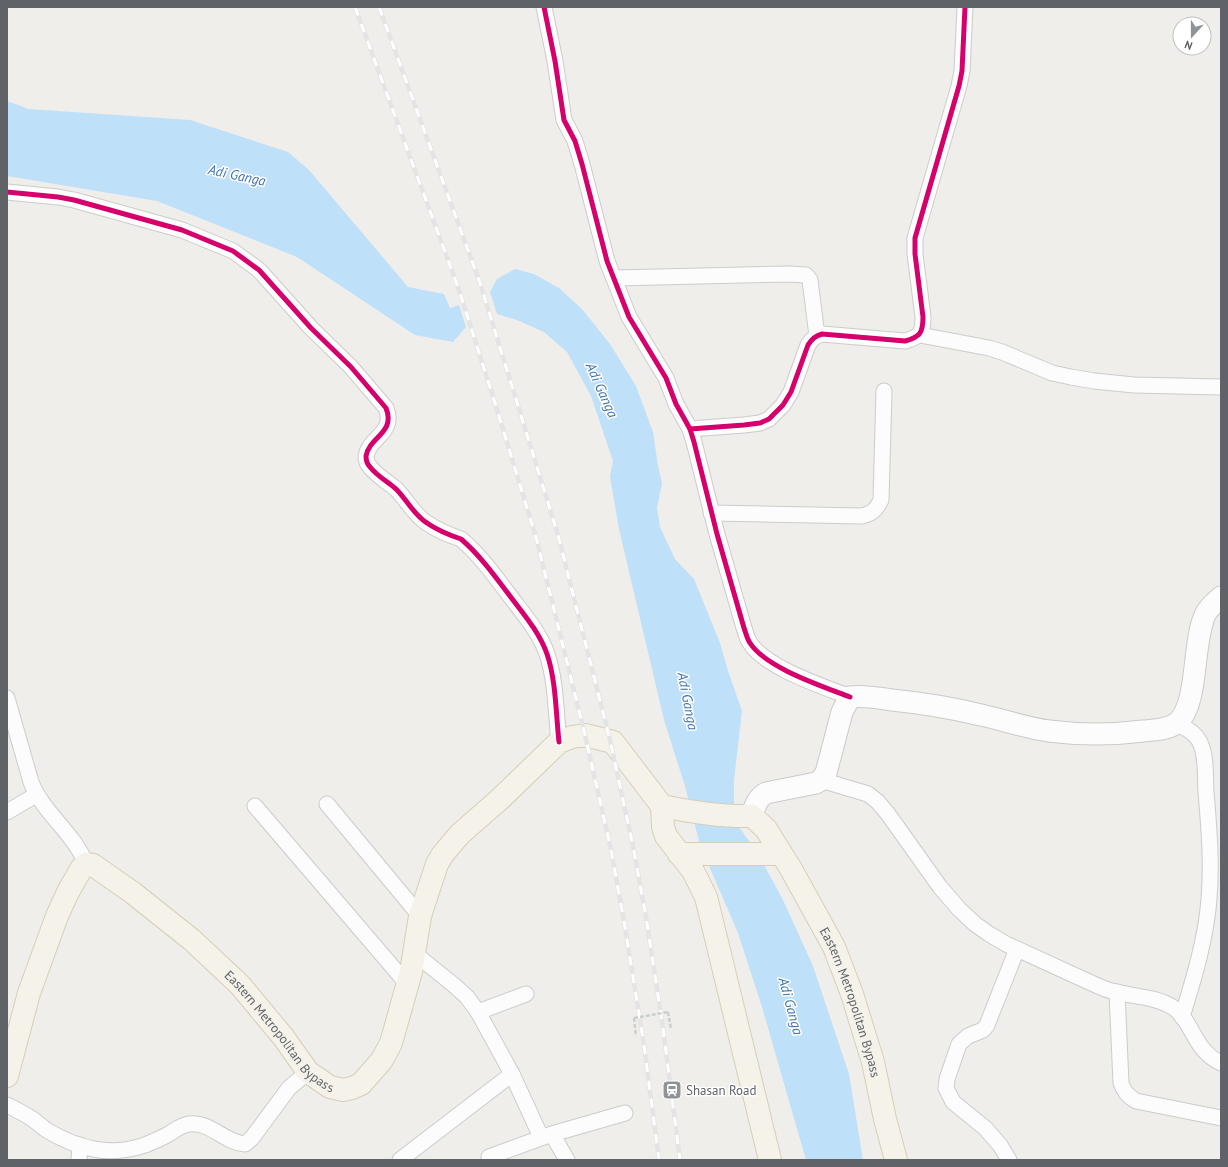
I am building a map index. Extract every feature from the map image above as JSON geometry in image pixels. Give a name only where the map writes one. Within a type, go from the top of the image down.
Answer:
[{"type":"main road","points":[[770,1160],[706,897],[685,854],[666,836],[663,827],[662,806],[746,816],[760,796],[766,793],[816,783],[821,780],[826,773],[842,712],[850,697],[864,696],[948,707],[1049,731],[1125,733],[1161,729],[1176,724],[1183,716],[1189,704],[1197,647],[1205,615],[1221,597]]},
{"type":"main road","name":"Eastern Metropolitan Bypass","points":[[86,864],[93,865],[132,893],[192,940],[240,985],[284,1038],[308,1072],[330,1087],[343,1090],[361,1084],[382,1060],[391,1043],[408,985],[420,916],[437,864],[442,854],[465,829],[500,799],[559,742],[572,737],[585,735],[613,742],[662,806]]},
{"type":"main road","name":"Eastern Metropolitan Bypass","points":[[746,816],[766,830],[834,947],[852,994],[873,1062],[885,1119],[896,1160]]},
{"type":"main road","points":[[685,854],[781,854]]},
{"type":"main road","points":[[7,1076],[28,993],[68,892],[81,869],[86,864]]},
{"type":"street","points":[[544,7],[555,61],[564,120],[575,141],[607,261],[629,316],[666,378],[676,404],[690,429],[711,513],[744,628],[750,643],[763,656],[782,668],[850,697]]},
{"type":"street","points":[[920,335],[923,325],[923,317],[915,254],[915,238],[959,86],[962,71],[965,7]]},
{"type":"street","points":[[7,192],[68,199],[182,230],[233,251],[259,270],[310,328],[351,366],[386,408],[389,416],[389,422],[368,451],[366,457],[370,468],[397,491],[418,516],[426,523],[461,539],[490,571],[533,626],[542,641],[552,672],[559,742]]},
{"type":"street","points":[[615,278],[789,274],[806,275],[810,280],[817,336]]},
{"type":"street","points":[[690,429],[760,423],[769,419],[783,405],[791,392],[808,345],[812,339],[822,334],[905,341],[920,335],[989,348],[1052,373],[1094,381],[1134,385],[1221,387]]},
{"type":"street","points":[[711,513],[861,516],[870,514],[877,508],[881,500],[884,391]]},
{"type":"street","points":[[7,698],[36,795],[78,849],[86,864]]},
{"type":"street","points":[[1176,724],[1192,731],[1202,748],[1205,767],[1210,854],[1209,899],[1199,960],[1182,1017]]},
{"type":"street","points":[[821,780],[868,794],[878,802],[940,887],[959,909],[975,924],[989,934],[1017,949],[1098,986],[1117,992],[1158,1000],[1175,1009],[1182,1017],[1199,1045],[1209,1056],[1221,1063]]},
{"type":"street","points":[[7,812],[36,795]]},
{"type":"street","points":[[327,804],[420,916]]},
{"type":"street","points":[[255,806],[408,985]]},
{"type":"street","points":[[1009,1160],[1000,1145],[985,1128],[953,1102],[946,1088],[947,1079],[959,1044],[964,1039],[983,1030],[987,1025],[1017,949]]},
{"type":"street","points":[[414,953],[468,997],[478,1012],[547,1135],[567,1160]]},
{"type":"street","points":[[1117,992],[1121,1083],[1123,1090],[1129,1097],[1136,1101],[1221,1118]]},
{"type":"street","points":[[478,1012],[526,994]]},
{"type":"street","points":[[7,1105],[32,1118],[80,1153],[91,1149],[104,1151],[145,1145],[189,1124],[206,1126],[233,1141],[245,1144],[252,1138],[289,1088],[308,1072]]},
{"type":"street","points":[[400,1160],[512,1074]]},
{"type":"street","points":[[489,1157],[547,1135],[625,1113]]},
{"type":"path","points":[[636,1036],[634,1018],[668,1012],[671,1029]]},
{"type":"water","name":"Adi Ganga","points":[[7,101],[29,109],[190,120],[288,152],[309,170],[408,287],[444,294],[450,308],[459,305],[466,327],[453,342],[415,335],[297,257],[157,201],[7,176]]},
{"type":"water","name":"Adi Ganga","points":[[515,269],[534,274],[559,288],[582,309],[610,344],[636,386],[653,432],[662,483],[657,508],[660,527],[675,559],[694,579],[720,643],[742,711],[734,780],[734,820],[757,852],[783,900],[813,966],[849,1074],[863,1160],[806,1160],[762,1007],[738,933],[700,845],[685,786],[664,720],[619,529],[610,477],[613,461],[591,396],[567,352],[544,332],[517,320],[497,314],[490,292],[497,279]]},
{"type":"railway","points":[[355,7],[459,290],[537,541],[585,735],[611,850],[644,1045],[659,1160]]},
{"type":"railway","points":[[379,7],[480,283],[558,535],[610,740],[633,846],[646,917],[663,1028],[680,1160]]},
{"type":"cycle path","points":[[544,7],[555,61],[564,120],[575,141],[607,261],[629,317],[666,378],[676,404],[690,429],[717,534],[748,640],[758,652],[781,668],[810,682],[850,697]]},
{"type":"cycle path","points":[[690,429],[760,423],[769,419],[783,405],[791,392],[808,345],[814,338],[822,334],[905,341],[920,334],[923,317],[915,254],[915,238],[959,86],[962,71],[965,7]]},
{"type":"cycle path","points":[[7,192],[74,200],[182,230],[233,251],[259,270],[311,328],[351,367],[386,408],[388,423],[368,450],[366,457],[369,466],[396,489],[422,520],[439,530],[461,539],[482,560],[495,576],[537,633],[550,664],[559,742]]},
{"type":"place","name":"Shasan Road","points":[[672,1090]]}]
